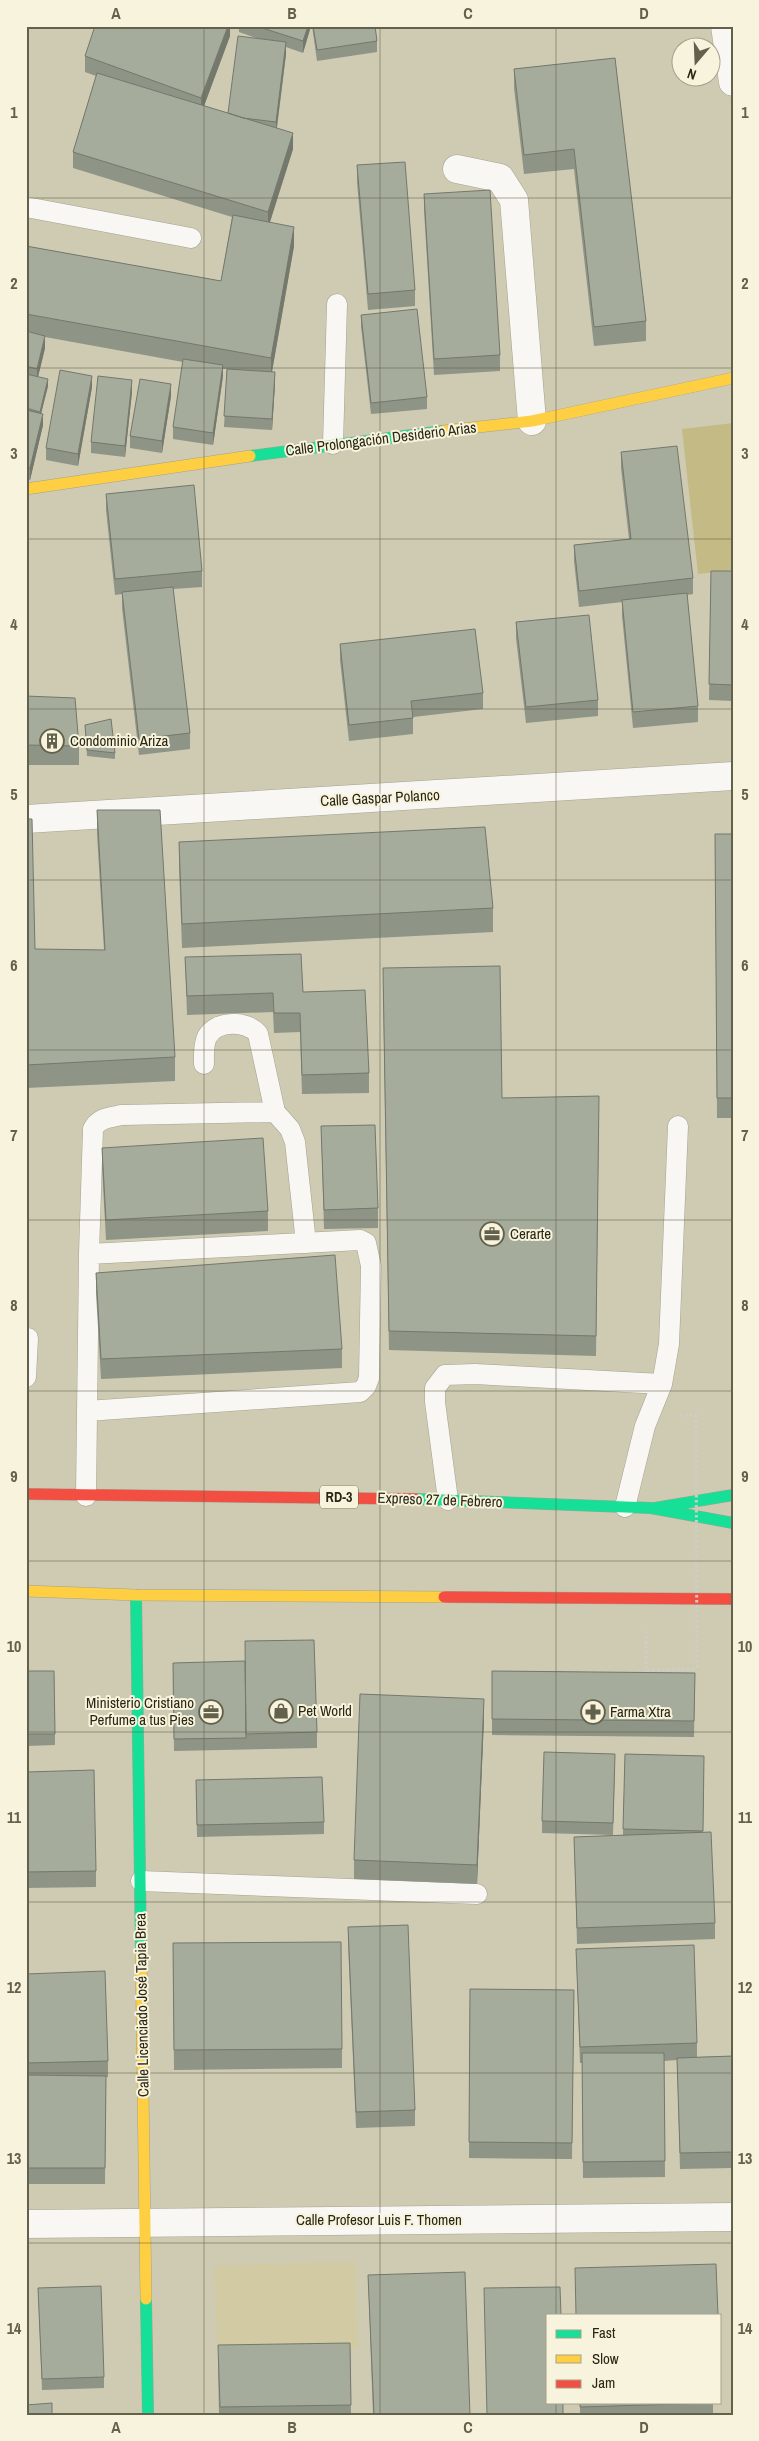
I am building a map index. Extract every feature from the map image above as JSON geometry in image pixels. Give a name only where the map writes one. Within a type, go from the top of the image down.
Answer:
[{"type":"main road","name":"Calle Prolongación Desiderio Arias","points":[[26,490],[333,444],[532,421],[733,378]]},
{"type":"main road","name":"Expreso 27 de Febrero","points":[[26,1494],[369,1497],[651,1508],[733,1523]]},
{"type":"main road","name":"RD-3","points":[[651,1508],[733,1495]]},
{"type":"main road","points":[[26,1591],[136,1595],[733,1599]]},
{"type":"main road","name":"Calle Licenciado José Tapia Brea","points":[[136,1595],[148,2415]]},
{"type":"street","points":[[725,26],[733,82]]},
{"type":"street","points":[[457,169],[500,178],[514,200],[532,421]]},
{"type":"street","name":"Calle Gaspar Polanco","points":[[26,819],[733,776]]},
{"type":"street","name":"Calle Profesor Luis F. Thomen","points":[[26,2224],[733,2217]]},
{"type":"lane","points":[[26,207],[190,238]]},
{"type":"lane","points":[[333,444],[337,304]]},
{"type":"lane","points":[[204,1064],[203,1050],[207,1037],[216,1028],[232,1024],[246,1024],[254,1028],[258,1034],[275,1112],[290,1129],[295,1142],[306,1243]]},
{"type":"lane","points":[[86,1496],[89,1254],[93,1129],[101,1119],[122,1115],[275,1112]]},
{"type":"lane","points":[[625,1507],[646,1426],[662,1384],[669,1344],[678,1126]]},
{"type":"lane","points":[[87,1411],[360,1392],[366,1386],[369,1378],[371,1266],[369,1249],[366,1243],[360,1240],[89,1254]]},
{"type":"lane","points":[[26,1377],[28,1338]]},
{"type":"lane","points":[[448,1500],[435,1402],[435,1388],[445,1375],[475,1374],[662,1384]]},
{"type":"lane","points":[[141,1882],[477,1894]]},
{"type":"path","points":[[646,1599],[646,1670],[697,1670],[696,1415]]},
{"type":"shaded area","points":[[733,423],[733,570],[698,574],[682,429]]},
{"type":"shaded area","points":[[355,2261],[358,2349],[218,2354],[214,2266]]},
{"type":"building","points":[[95,26],[228,26],[201,98],[85,56]]},
{"type":"building","points":[[256,26],[308,26],[303,41]]},
{"type":"building","points":[[313,26],[375,26],[377,41],[317,50]]},
{"type":"building","points":[[238,36],[286,42],[276,122],[243,118],[228,113]]},
{"type":"building","points":[[615,58],[646,321],[594,327],[574,149],[524,155],[514,69]]},
{"type":"building","points":[[97,73],[293,133],[268,212],[73,152]]},
{"type":"building","points":[[405,162],[415,290],[368,294],[357,165]]},
{"type":"building","points":[[490,190],[500,355],[434,359],[424,194]]},
{"type":"building","points":[[233,215],[294,227],[271,358],[26,314],[26,246],[221,281]]},
{"type":"building","points":[[417,309],[427,397],[371,403],[361,315]]},
{"type":"building","points":[[26,331],[45,336],[37,369],[26,366]]},
{"type":"building","points":[[183,359],[223,365],[213,433],[173,427]]},
{"type":"building","points":[[227,369],[275,372],[272,419],[224,416]]},
{"type":"building","points":[[60,370],[92,376],[78,454],[46,448]]},
{"type":"building","points":[[26,374],[48,379],[40,412],[26,408]]},
{"type":"building","points":[[98,376],[132,380],[125,446],[91,442]]},
{"type":"building","points":[[140,379],[171,384],[162,441],[130,436]]},
{"type":"building","points":[[26,410],[43,414],[30,468],[26,467]]},
{"type":"building","points":[[677,446],[693,578],[579,591],[574,545],[631,539],[621,452]]},
{"type":"building","points":[[194,485],[202,571],[115,579],[106,494]]},
{"type":"building","points":[[711,571],[733,571],[733,685],[709,684]]},
{"type":"building","points":[[173,587],[190,733],[139,739],[122,592]]},
{"type":"building","points":[[687,593],[698,706],[633,712],[622,600]]},
{"type":"building","points":[[589,615],[598,700],[526,707],[516,622]]},
{"type":"building","points":[[475,629],[483,693],[411,701],[413,718],[349,725],[340,644]]},
{"type":"building","points":[[26,696],[75,698],[79,746],[26,745]]},
{"type":"building","points":[[111,719],[115,753],[87,750],[85,725]]},
{"type":"building","points":[[97,810],[160,810],[175,1057],[26,1065],[26,819],[32,819],[35,949],[105,950]]},
{"type":"building","points":[[485,827],[493,908],[182,924],[179,842]]},
{"type":"building","points":[[715,834],[733,834],[733,1098],[717,1098]]},
{"type":"building","points":[[301,954],[303,992],[365,990],[369,1073],[302,1075],[300,1013],[274,1013],[273,993],[187,996],[185,957]]},
{"type":"building","name":"Cerarte","points":[[500,966],[502,1098],[599,1096],[596,1336],[389,1331],[383,968]]},
{"type":"building","points":[[375,1125],[378,1208],[324,1210],[321,1126]]},
{"type":"building","points":[[263,1138],[268,1211],[106,1220],[102,1148]]},
{"type":"building","points":[[335,1255],[342,1349],[101,1359],[96,1273]]},
{"type":"building","name":"Pet World","points":[[314,1640],[317,1732],[246,1734],[245,1641]]},
{"type":"building","points":[[245,1661],[246,1738],[174,1739],[173,1663]]},
{"type":"building","points":[[26,1671],[54,1671],[55,1734],[26,1734]]},
{"type":"building","name":"Farma Xtra","points":[[492,1671],[695,1673],[694,1721],[492,1719]]},
{"type":"building","points":[[360,1694],[484,1699],[477,1865],[354,1860]]},
{"type":"building","points":[[544,1752],[615,1754],[613,1823],[542,1821]]},
{"type":"building","points":[[625,1754],[704,1756],[703,1831],[623,1829]]},
{"type":"building","points":[[94,1770],[96,1871],[26,1872],[26,1772]]},
{"type":"building","points":[[322,1777],[324,1822],[197,1825],[196,1780]]},
{"type":"building","points":[[711,1832],[715,1923],[577,1928],[574,1837]]},
{"type":"building","points":[[408,1925],[415,2110],[356,2112],[348,1927]]},
{"type":"building","points":[[341,1942],[342,2049],[174,2050],[173,1943]]},
{"type":"building","points":[[694,1945],[697,2043],[580,2047],[576,1949]]},
{"type":"building","points":[[105,1971],[108,2061],[26,2063],[26,1974]]},
{"type":"building","points":[[470,1989],[574,1990],[572,2143],[469,2142]]},
{"type":"building","points":[[582,2053],[664,2053],[665,2161],[583,2162]]},
{"type":"building","points":[[733,2056],[733,2152],[680,2153],[677,2058]]},
{"type":"building","points":[[26,2075],[106,2076],[105,2168],[26,2168]]},
{"type":"building","points":[[716,2264],[718,2314],[576,2314],[575,2268]]},
{"type":"building","points":[[465,2272],[470,2415],[374,2415],[368,2275]]},
{"type":"building","points":[[101,2286],[104,2377],[42,2379],[38,2288]]},
{"type":"building","points":[[560,2287],[561,2314],[546,2314],[546,2404],[563,2404],[563,2415],[487,2415],[484,2288]]},
{"type":"building","points":[[26,2290],[28,2378],[26,2378]]},
{"type":"building","points":[[350,2343],[351,2405],[220,2407],[218,2345]]},
{"type":"building","points":[[52,2403],[52,2415],[26,2415],[26,2405]]},
{"type":"building","points":[[580,2404],[680,2404],[580,2407]]},
{"type":"traffic: fast","points":[[250,456],[443,431]]},
{"type":"traffic: fast","points":[[655,1508],[733,1495]]},
{"type":"traffic: fast","points":[[416,1499],[651,1508],[733,1523]]},
{"type":"traffic: fast","points":[[136,1595],[141,1951]]},
{"type":"traffic: fast","points":[[146,2299],[148,2415]]},
{"type":"traffic: slow","points":[[443,431],[532,421],[733,378]]},
{"type":"traffic: slow","points":[[26,489],[250,456]]},
{"type":"traffic: slow","points":[[26,1591],[136,1595],[444,1597]]},
{"type":"traffic: slow","points":[[141,1951],[146,2299]]},
{"type":"traffic: jam","points":[[26,1494],[416,1499]]},
{"type":"traffic: jam","points":[[444,1597],[733,1599]]},
{"type":"place","name":"Condominio Ariza","points":[[52,741]]},
{"type":"place","name":"Cerarte","points":[[492,1234]]},
{"type":"place","name":"Pet World","points":[[281,1711]]},
{"type":"place","name":"Ministerio Cristiano Perfume a tus Pies","points":[[211,1712]]},
{"type":"place","name":"Farma Xtra","points":[[593,1712]]}]
